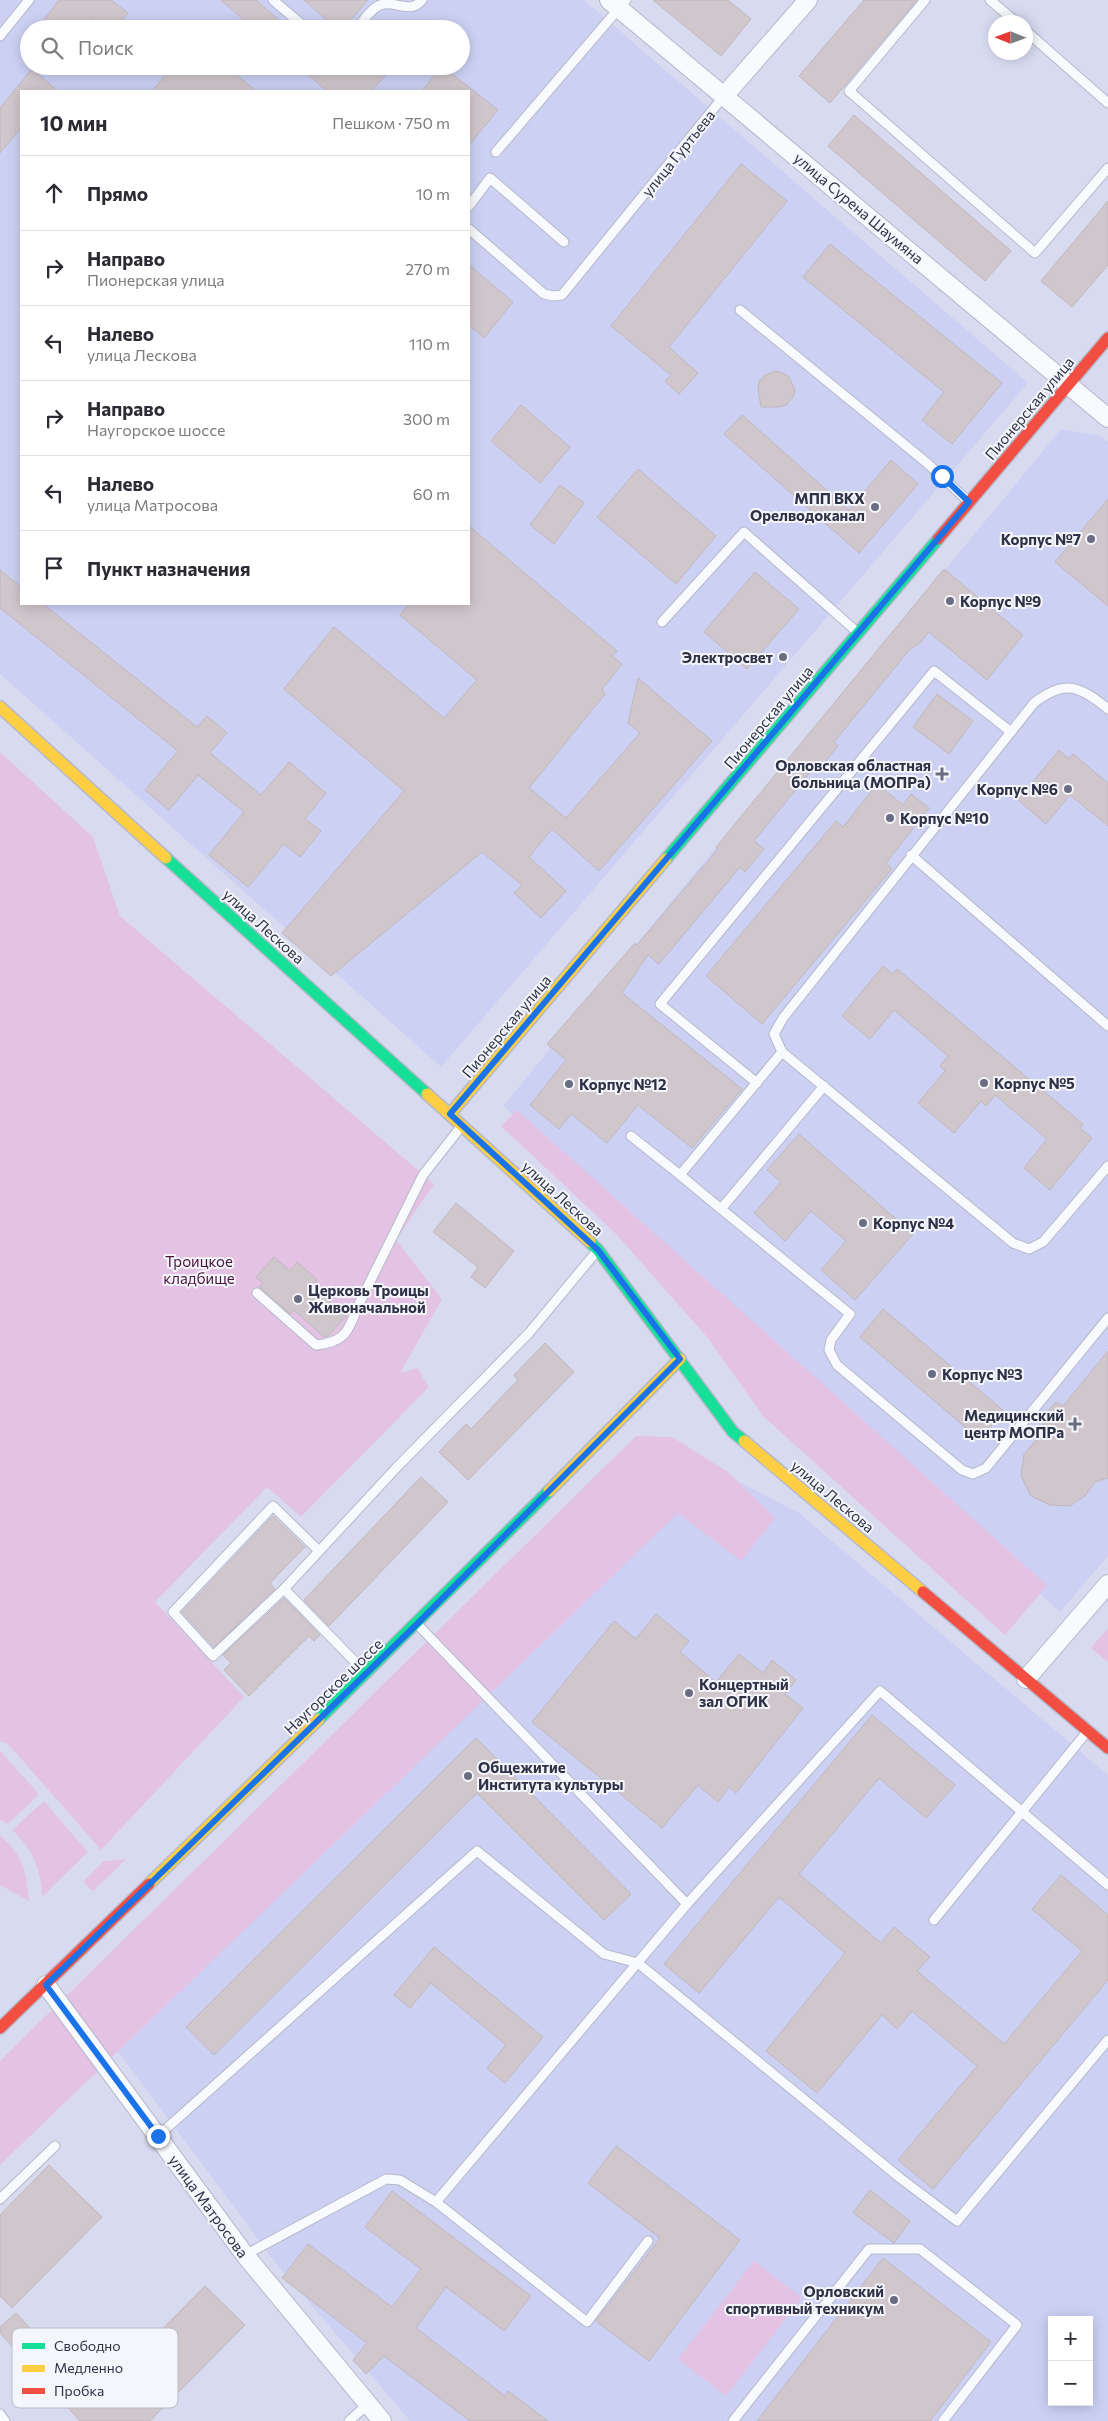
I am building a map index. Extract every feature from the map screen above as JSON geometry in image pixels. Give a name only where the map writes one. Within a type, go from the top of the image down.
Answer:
[{"type":"main road","name":"Пионерская улица","points":[[450,1114],[1108,338]]},
{"type":"main road","name":"улица Лескова","points":[[0,707],[598,1250],[733,1432],[1108,1748]]},
{"type":"main road","name":"Наугорское шоссе","points":[[0,2028],[417,1624],[680,1359]]},
{"type":"street","name":"улица Гуртьева","points":[[724,96],[808,0]]},
{"type":"street","name":"улица Сурена Шаумяна","points":[[618,3],[724,96],[1108,418]]},
{"type":"street","points":[[1026,1678],[1108,1584]]},
{"type":"street","name":"улица Матросова","points":[[46,1985],[245,2256],[382,2421]]},
{"type":"lane","points":[[0,36],[29,0]]},
{"type":"lane","points":[[273,0],[296,20]]},
{"type":"lane","points":[[365,20],[376,8],[383,4],[390,2],[410,7],[417,6],[422,0]]},
{"type":"lane","points":[[924,0],[849,91],[1035,253],[1108,168]]},
{"type":"lane","points":[[990,0],[1008,15]]},
{"type":"lane","points":[[496,152],[618,3]]},
{"type":"lane","points":[[1033,37],[1108,103]]},
{"type":"lane","name":"улица Гуртьева","points":[[470,231],[544,294],[553,296],[562,294],[724,96]]},
{"type":"lane","points":[[470,205],[490,178],[564,242]]},
{"type":"lane","points":[[740,310],[927,463],[969,502]]},
{"type":"lane","points":[[662,622],[744,532],[858,633]]},
{"type":"lane","points":[[757,1083],[660,1004],[934,671],[1011,732]]},
{"type":"lane","points":[[1108,710],[1082,690],[1063,687],[1048,692],[1034,703],[911,855],[783,1018],[774,1034],[782,1052],[1013,1243],[1028,1249],[1043,1242],[1108,1166]]},
{"type":"lane","points":[[911,855],[1108,1026]]},
{"type":"lane","points":[[680,1175],[782,1052]]},
{"type":"lane","points":[[721,1209],[824,1086]]},
{"type":"lane","points":[[257,1294],[316,1345],[333,1344],[350,1329],[357,1308],[424,1176],[462,1126]]},
{"type":"lane","points":[[631,1136],[850,1314],[831,1340],[829,1350],[837,1365],[962,1470],[973,1474],[986,1468],[1108,1318]]},
{"type":"lane","points":[[320,1551],[273,1506],[173,1612],[213,1656],[284,1589],[320,1551],[398,1466],[529,1333],[598,1250]]},
{"type":"lane","points":[[284,1589],[366,1674]]},
{"type":"lane","points":[[417,1624],[687,1904]]},
{"type":"lane","points":[[436,2202],[687,1904],[880,1691],[1108,1885]]},
{"type":"lane","points":[[934,1920],[1088,1731]]},
{"type":"lane","points":[[158,2136],[477,1850],[604,1954],[638,1963],[900,2178],[957,2221],[1108,2040]]},
{"type":"lane","points":[[0,2199],[55,2146]]},
{"type":"lane","points":[[245,2256],[386,2179],[400,2180],[436,2202],[587,2322],[648,2241]]},
{"type":"lane","points":[[733,2421],[869,2249],[920,2249],[1018,2325],[943,2421]]},
{"type":"lane","points":[[350,2421],[368,2404]]},
{"type":"lane","points":[[0,2414],[5,2421]]},
{"type":"shaded area","points":[[0,0],[584,0],[1028,383],[441,1067],[0,674]]},
{"type":"shaded area","name":"Орловская областная больница (МОПРа)","points":[[1061,429],[1101,436],[1108,442],[1108,1556],[1060,1612],[503,1106]]},
{"type":"shaded area","points":[[701,1462],[799,1513],[1108,1775],[1108,2421],[410,2421],[275,2262],[108,2038]]},
{"type":"green space","name":"Троицкое кладбище","points":[[0,752],[93,837],[120,916],[434,1184],[396,1240],[442,1299],[400,1373],[417,1368],[429,1387],[301,1517],[267,1487],[155,1602],[244,1697],[101,1850],[8,1744],[0,1741]]},
{"type":"green space","points":[[517,1110],[1047,1585],[1005,1635],[763,1416],[707,1337],[616,1234],[501,1126]]},
{"type":"green space","points":[[636,1436],[672,1437],[728,1472],[775,1518],[741,1561],[678,1513],[0,2165],[0,2061]]},
{"type":"green space","points":[[1108,1628],[1108,1662],[1091,1648]]},
{"type":"green space","points":[[0,1751],[39,1794],[8,1824],[0,1820]]},
{"type":"green space","points":[[44,1801],[88,1852],[42,1897],[40,1877],[34,1860],[25,1845],[12,1830]]},
{"type":"green space","points":[[0,1835],[19,1858],[27,1880],[29,1901],[0,1885]]},
{"type":"green space","points":[[126,1859],[93,1891],[83,1882],[104,1861]]},
{"type":"green space","points":[[754,2261],[802,2298],[726,2396],[678,2359]]},
{"type":"building","points":[[59,0],[111,0],[128,13],[122,20],[44,20]]},
{"type":"building","points":[[221,0],[256,0],[279,20],[244,20]]},
{"type":"building","points":[[304,0],[368,0],[351,20],[327,20]]},
{"type":"building","points":[[653,0],[728,0],[751,19],[721,56]]},
{"type":"building","points":[[864,0],[917,0],[830,103],[799,76]]},
{"type":"building","points":[[27,75],[39,75],[57,90],[20,90],[20,129],[0,153],[0,108]]},
{"type":"building","points":[[165,75],[237,75],[255,90],[153,90]]},
{"type":"building","points":[[308,75],[385,75],[373,90],[326,90]]},
{"type":"building","points":[[435,75],[453,75],[498,110],[470,144],[470,90],[423,90]]},
{"type":"building","points":[[854,115],[1011,251],[985,281],[828,146]]},
{"type":"building","points":[[741,164],[787,201],[669,347],[698,373],[679,394],[665,381],[671,375],[611,326]]},
{"type":"building","points":[[1108,201],[1108,265],[1072,307],[1041,281]]},
{"type":"building","points":[[830,244],[1002,383],[952,444],[922,420],[944,392],[803,277]]},
{"type":"building","points":[[470,266],[513,302],[484,338],[470,326]]},
{"type":"building","points":[[775,371],[789,377],[795,390],[793,397],[786,405],[780,407],[761,407],[758,389],[760,380]]},
{"type":"building","points":[[521,405],[570,447],[540,483],[491,441]]},
{"type":"building","points":[[742,415],[849,510],[891,460],[918,484],[859,553],[724,434]]},
{"type":"building","points":[[638,469],[716,536],[676,584],[597,517]]},
{"type":"building","points":[[560,485],[584,503],[554,544],[530,525]]},
{"type":"building","name":"Корпус №7","points":[[1108,499],[1108,606],[1055,562]]},
{"type":"building","points":[[470,527],[617,651],[612,656],[622,664],[602,689],[605,694],[529,788],[566,818],[640,733],[628,723],[638,678],[712,741],[599,871],[552,829],[529,857],[566,891],[541,918],[514,893],[522,885],[482,852],[331,976],[282,933],[404,791],[284,689],[334,627],[444,718],[477,680],[400,615],[408,605],[470,605]]},
{"type":"building","points":[[944,569],[1023,635],[987,680],[929,632],[919,644],[910,649],[834,742],[838,746],[819,769],[815,766],[754,841],[764,849],[745,872],[740,867],[659,964],[648,955],[622,993],[742,1089],[692,1148],[638,1105],[607,1143],[571,1114],[559,1129],[530,1105],[566,1060],[547,1044],[635,943],[637,945],[718,849],[716,847]]},
{"type":"building","points":[[0,570],[20,586],[20,605],[44,605],[197,727],[207,716],[227,733],[210,753],[261,795],[289,762],[326,793],[305,819],[321,831],[300,857],[284,844],[248,887],[209,855],[244,812],[198,775],[169,810],[145,790],[178,751],[0,608]]},
{"type":"building","points":[[755,572],[799,609],[747,669],[704,632]]},
{"type":"building","points":[[937,694],[973,721],[949,754],[913,727]]},
{"type":"building","name":"Корпус №6","points":[[1059,750],[1069,759],[1073,754],[1108,783],[1108,826],[1070,795],[1046,824],[1018,800]]},
{"type":"building","points":[[877,784],[903,805],[911,794],[929,808],[886,863],[892,869],[762,1024],[706,976],[836,821],[843,827]]},
{"type":"building","name":"Корпус №5","points":[[883,966],[893,974],[897,969],[1083,1124],[1080,1128],[1092,1138],[1050,1190],[1024,1168],[1047,1139],[995,1095],[986,1106],[981,1101],[954,1133],[918,1103],[945,1071],[940,1066],[948,1056],[894,1010],[870,1039],[842,1016]]},
{"type":"building","name":"Корпус №4","points":[[799,1134],[913,1234],[855,1300],[821,1270],[846,1241],[811,1211],[785,1241],[754,1213],[781,1182],[767,1170]]},
{"type":"building","points":[[456,1203],[514,1251],[485,1288],[471,1277],[478,1267],[433,1232]]},
{"type":"building","name":"Церковь Троицы Живоначальной","points":[[274,1257],[290,1271],[297,1262],[317,1280],[312,1286],[346,1316],[328,1336],[324,1337],[294,1310],[290,1314],[259,1287],[263,1283],[256,1277]]},
{"type":"building","name":"Корпус №3","points":[[883,1309],[1004,1411],[980,1440],[860,1337]]},
{"type":"building","points":[[545,1343],[574,1372],[468,1480],[439,1452],[466,1424],[471,1429],[518,1380],[514,1375]]},
{"type":"building","name":"Медицинский центр МОПРа","points":[[1108,1351],[1108,1478],[1095,1482],[1085,1496],[1070,1506],[1050,1505],[1031,1496],[1021,1476],[1024,1454],[1042,1433],[1044,1415],[1056,1402],[1063,1406]]},
{"type":"building","points":[[421,1477],[448,1502],[329,1626],[304,1600]]},
{"type":"building","points":[[273,1516],[305,1547],[270,1583],[275,1589],[214,1647],[182,1612]]},
{"type":"building","points":[[284,1598],[320,1635],[314,1641],[309,1636],[249,1696],[224,1670],[231,1663],[223,1655]]},
{"type":"building","points":[[656,1614],[689,1641],[680,1652],[716,1682],[739,1654],[763,1673],[772,1660],[796,1680],[785,1694],[803,1708],[736,1793],[729,1787],[718,1802],[698,1785],[662,1828],[532,1722],[614,1621],[636,1639]]},
{"type":"building","points":[[872,1715],[955,1785],[926,1818],[879,1778],[799,1874],[881,1943],[894,1927],[930,1957],[917,1971],[1004,2044],[1082,1951],[1032,1909],[1061,1875],[1108,1915],[1108,1980],[933,2189],[898,2160],[977,2066],[912,2011],[897,2029],[882,2015],[817,2093],[766,2051],[845,1953],[779,1897],[699,1993],[664,1964]]},
{"type":"building","points":[[476,1738],[631,1894],[604,1920],[477,1793],[214,2055],[186,2027]]},
{"type":"building","points":[[434,1947],[543,2037],[505,2083],[487,2068],[506,2045],[431,1983],[410,2008],[394,1995]]},
{"type":"building","points":[[616,2146],[740,2240],[649,2361],[596,2321],[660,2238],[588,2183]]},
{"type":"building","points":[[49,2165],[102,2217],[12,2308],[0,2296],[0,2215]]},
{"type":"building","points":[[870,2190],[910,2221],[894,2243],[853,2213]]},
{"type":"building","points":[[392,2191],[531,2296],[504,2331],[446,2287],[416,2328],[505,2396],[508,2391],[548,2421],[470,2421],[384,2356],[366,2374],[353,2360],[367,2343],[282,2278],[308,2244],[392,2307],[421,2269],[365,2227]]},
{"type":"building","name":"Орловский спортивный техникум","points":[[883,2258],[991,2342],[930,2421],[757,2421]]},
{"type":"building","points":[[205,2286],[245,2325],[178,2393],[178,2328],[163,2328]]},
{"type":"building","points":[[16,2313],[30,2328],[12,2328],[12,2346],[0,2333],[0,2327]]},
{"type":"building","points":[[68,2408],[163,2408],[150,2421],[80,2421]]},
{"type":"traffic: fast","points":[[666,859],[938,539]]},
{"type":"traffic: fast","points":[[166,858],[427,1094]]},
{"type":"traffic: fast","points":[[590,1242],[598,1250],[733,1432],[744,1441]]},
{"type":"traffic: fast","points":[[319,1719],[549,1491]]},
{"type":"traffic: slow","points":[[0,707],[166,858]]},
{"type":"traffic: slow","points":[[450,1114],[666,859]]},
{"type":"traffic: slow","points":[[427,1094],[590,1242]]},
{"type":"traffic: slow","points":[[549,1491],[680,1359]]},
{"type":"traffic: slow","points":[[744,1441],[923,1592]]},
{"type":"traffic: slow","points":[[149,1884],[319,1719]]},
{"type":"traffic: jam","points":[[938,539],[1108,338]]},
{"type":"traffic: jam","points":[[923,1592],[1108,1748]]},
{"type":"traffic: jam","points":[[0,2028],[149,1884]]},
{"type":"place","name":"МПП ВКХ Орелводоканал","points":[[875,507]]},
{"type":"place","name":"Корпус №7","points":[[1091,539]]},
{"type":"place","name":"Корпус №9","points":[[950,601]]},
{"type":"place","name":"Электросвет","points":[[783,657]]},
{"type":"place","name":"Орловская областная больница (МОПРа)","points":[[942,774]]},
{"type":"place","name":"Корпус №6","points":[[1068,789]]},
{"type":"place","name":"Корпус №10","points":[[890,818]]},
{"type":"place","name":"Корпус №5","points":[[984,1083]]},
{"type":"place","name":"Корпус №12","points":[[569,1084]]},
{"type":"place","name":"Корпус №4","points":[[863,1223]]},
{"type":"place","name":"Церковь Троицы Живоначальной","points":[[298,1299]]},
{"type":"place","name":"Корпус №3","points":[[932,1374]]},
{"type":"place","name":"Медицинский центр МОПРа","points":[[1075,1424]]},
{"type":"place","name":"Концертный зал ОГИК","points":[[689,1693]]},
{"type":"place","name":"Общежитие Института культуры","points":[[468,1776]]},
{"type":"place","name":"Орловский спортивный техникум","points":[[894,2300]]},
{"type":"route","points":[[158,2136],[46,1985],[417,1624],[680,1359],[598,1250],[450,1114],[969,502],[942,476]]}]
